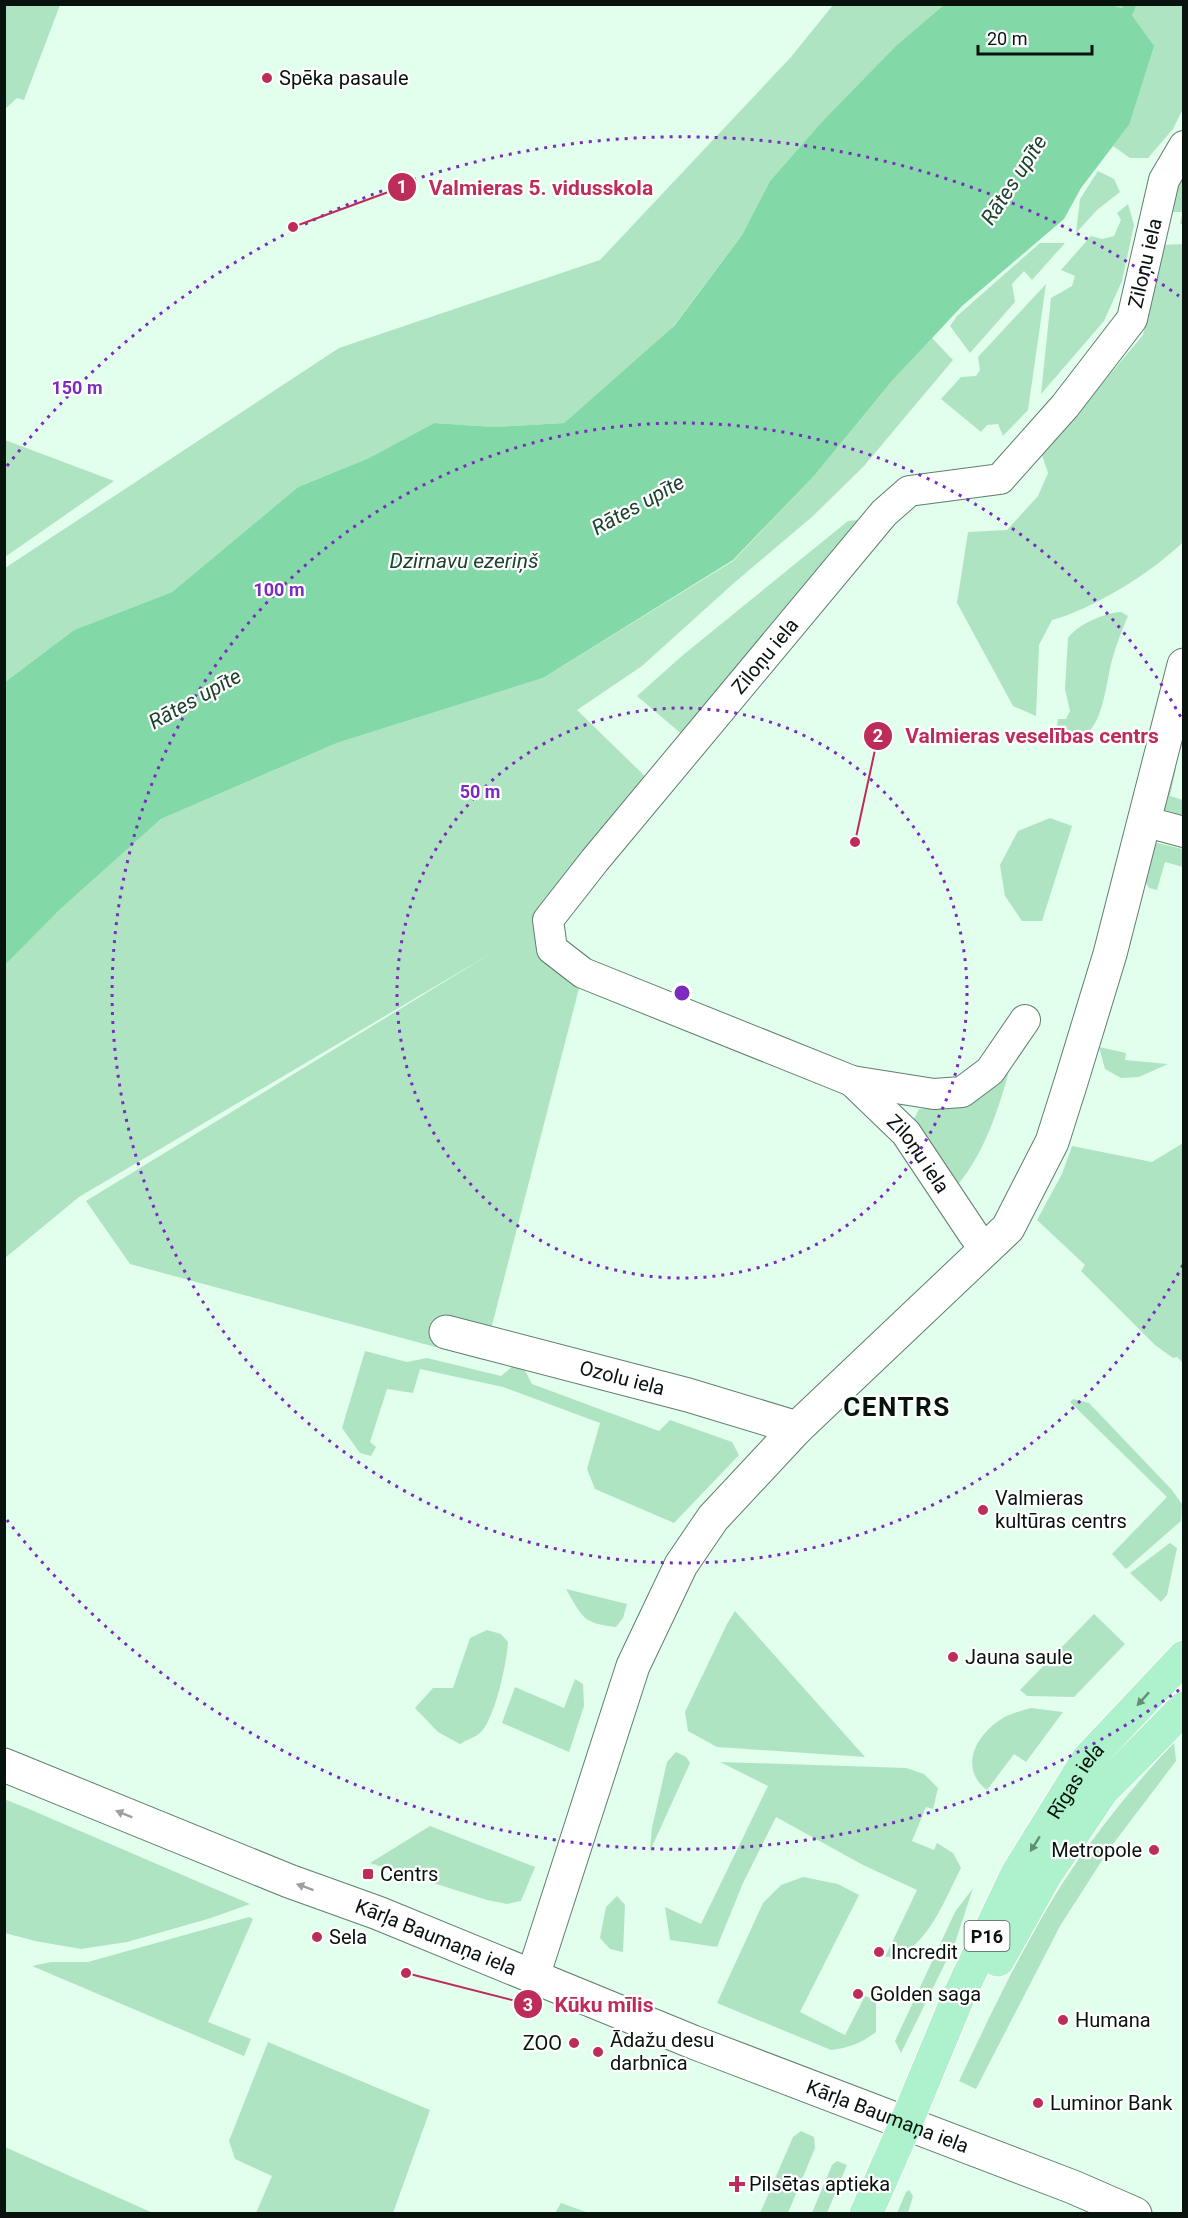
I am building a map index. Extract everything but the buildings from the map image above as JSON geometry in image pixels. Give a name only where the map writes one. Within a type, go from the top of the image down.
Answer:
[{"type":"main road","name":"Rīgas iela","points":[[866,2214],[957,2000],[1017,1874],[1088,1759],[1184,1657]]},
{"type":"main road","name":"Rīgas iela","points":[[906,2123],[1046,1874],[1102,1791],[1184,1708]]},
{"type":"street","name":"Ziloņu iela","points":[[1025,1020],[990,1071],[962,1092],[934,1094],[852,1081],[583,973],[552,949],[548,920],[884,513],[909,491],[1000,479],[1065,406],[1132,319],[1164,180],[1184,146]]},
{"type":"street","points":[[532,1976],[633,1666],[676,1575],[713,1518],[797,1428],[1008,1228],[1026,1196],[1052,1142],[1110,954],[1184,665]]},
{"type":"street","name":"Ziloņu iela","points":[[852,1081],[906,1133],[974,1236]]},
{"type":"street","name":"Ozolu iela","points":[[446,1332],[688,1395],[797,1428]]},
{"type":"street","name":"Kārļa Baumaņa iela","points":[[4,1765],[289,1881],[378,1913],[693,2042],[1073,2187],[1135,2214]]},
{"type":"shaded area","points":[[4,5],[60,5],[24,100],[17,98],[5,109]]},
{"type":"shaded area","points":[[833,5],[947,5],[818,126],[770,181],[742,235],[672,328],[564,423],[494,427],[434,423],[369,458],[298,487],[172,592],[74,630],[5,682],[5,568],[339,348],[600,260],[791,57]]},
{"type":"shaded area","points":[[1111,5],[1183,5],[1183,109],[1173,129],[1148,158],[1130,158],[1113,146],[1129,125],[1128,10]]},
{"type":"shaded area","points":[[1098,171],[1114,179],[1120,192],[1097,210],[1076,233],[1080,199]]},
{"type":"shaded area","points":[[1183,171],[1183,212],[1170,212],[1179,172]]},
{"type":"shaded area","points":[[1128,204],[1134,225],[1122,281],[1104,321],[1041,394],[1051,298],[1072,286],[1075,276],[1061,270],[1091,236],[1102,239],[1114,236],[1121,220],[1117,213]]},
{"type":"shaded area","points":[[1040,243],[1065,243],[1032,280],[1024,271],[1012,284],[1015,302],[970,353],[950,326],[957,316]]},
{"type":"shaded area","points":[[1183,244],[1184,541],[1156,565],[1122,588],[1086,607],[1052,620],[1039,645],[1036,716],[1013,706],[957,603],[968,532],[1007,530],[1038,496],[1048,473],[1042,455],[1143,335],[1163,245]]},
{"type":"shaded area","points":[[1046,284],[1028,410],[1003,436],[998,424],[987,425],[981,432],[941,399],[961,377],[976,376],[980,370],[978,357]]},
{"type":"shaded area","points":[[932,338],[953,360],[864,466],[813,516],[642,666],[577,710],[656,787],[548,920],[583,973],[483,1360],[130,1264],[86,1201],[490,954],[79,1197],[5,1258],[5,965],[58,910],[161,819],[337,743],[543,678],[733,561],[814,476],[893,380]]},
{"type":"shaded area","points":[[5,440],[114,481],[5,557]]},
{"type":"shaded area","points":[[866,519],[684,736],[637,696],[683,655],[848,521]]},
{"type":"shaded area","points":[[1121,612],[1128,616],[1114,654],[1096,721],[1089,732],[1080,738],[1070,740],[1060,737],[1056,734],[1058,719],[1066,719],[1070,711],[1065,689],[1068,638],[1078,628],[1092,620]]},
{"type":"shaded area","points":[[1167,767],[1176,769],[1170,796],[1183,800],[1183,815],[1161,809]]},
{"type":"shaded area","points":[[1050,818],[1072,826],[1042,921],[1022,921],[1005,896],[1000,865],[1018,831]]},
{"type":"shaded area","points":[[1157,843],[1183,849],[1183,867],[1165,862],[1157,890],[1149,888],[1142,877],[1153,847]]},
{"type":"shaded area","points":[[1099,1047],[1126,1053],[1125,1060],[1168,1064],[1139,1077],[1121,1078],[1105,1069]]},
{"type":"shaded area","points":[[1015,1049],[999,1104],[986,1138],[978,1155],[957,1186],[913,1121],[919,1109],[947,1106]]},
{"type":"shaded area","points":[[1183,1143],[1183,1363],[1177,1357],[1173,1358],[1155,1345],[1081,1271],[1085,1265],[1037,1220],[1062,1174],[1072,1146],[1152,1162]]},
{"type":"shaded area","points":[[365,1351],[407,1362],[427,1358],[501,1376],[514,1365],[524,1369],[532,1384],[659,1431],[670,1420],[732,1442],[739,1455],[674,1523],[595,1489],[587,1469],[600,1423],[503,1387],[420,1369],[413,1393],[387,1389],[370,1442],[376,1447],[371,1456],[360,1453],[342,1428]]},
{"type":"shaded area","points":[[1073,1399],[1089,1403],[1172,1490],[1182,1504],[1181,1521],[1126,1569],[1112,1554],[1167,1497],[1070,1402]]},
{"type":"shaded area","points":[[1170,1543],[1177,1548],[1167,1595],[1161,1602],[1130,1573]]},
{"type":"shaded area","points":[[566,1589],[627,1604],[623,1618],[616,1627],[590,1621],[580,1613]]},
{"type":"shaded area","points":[[735,1611],[865,1757],[717,1747],[688,1731],[685,1712]]},
{"type":"shaded area","points":[[1094,1614],[1125,1644],[1074,1697],[1027,1696],[1020,1690]]},
{"type":"shaded area","points":[[487,1630],[501,1634],[508,1642],[503,1676],[486,1725],[479,1734],[460,1744],[438,1732],[415,1708],[433,1688],[453,1688],[470,1638]]},
{"type":"shaded area","points":[[575,1679],[583,1684],[584,1706],[569,1752],[502,1723],[515,1687],[564,1708]]},
{"type":"shaded area","points":[[1031,1708],[1063,1712],[1026,1762],[1014,1754],[987,1790],[978,1782],[972,1763],[978,1744],[983,1735],[1000,1720]]},
{"type":"shaded area","points":[[1174,1742],[1176,1761],[1110,1848],[1060,1926],[976,2089],[959,2081],[1036,1927],[1072,1869],[1111,1815]]},
{"type":"shaded area","points":[[676,1752],[686,1757],[690,1763],[650,1851],[652,1828],[667,1762]]},
{"type":"shaded area","points":[[720,1762],[906,1768],[924,1774],[938,1788],[933,1809],[926,1807],[912,1841],[934,1850],[937,1843],[953,1853],[961,1868],[932,1924],[922,1937],[912,1947],[899,1954],[885,1957],[917,1890],[863,1865],[776,1817],[743,1883],[717,1947],[670,1940],[665,1907],[701,1924],[768,1786]]},
{"type":"shaded area","points":[[4,1799],[250,1904],[211,1918],[127,1942],[81,1949],[5,1933]]},
{"type":"shaded area","points":[[430,1826],[535,1867],[521,1901],[507,1904],[487,1900],[370,1863]]},
{"type":"shaded area","points":[[803,1877],[838,1884],[859,1895],[800,2012],[845,2035],[865,1996],[876,2000],[876,2032],[860,2042],[843,2048],[831,2050],[717,2003],[763,1903],[781,1885]]},
{"type":"shaded area","points":[[973,1888],[955,1943],[901,2053],[895,2041],[955,1912]]},
{"type":"shaded area","points":[[617,1896],[625,1905],[623,1952],[610,1949],[600,1938],[606,1907]]},
{"type":"shaded area","points":[[249,1917],[253,1919],[208,2022],[251,2039],[244,2056],[32,1966],[51,1962],[88,1962]]},
{"type":"shaded area","points":[[268,2042],[430,2110],[393,2213],[256,2213],[272,2176],[235,2159],[229,2141]]},
{"type":"shaded area","points":[[801,2131],[814,2137],[815,2148],[788,2213],[760,2213],[793,2137]]},
{"type":"shaded area","points":[[5,2147],[153,2213],[5,2213]]},
{"type":"shaded area","points":[[837,2161],[847,2165],[827,2213],[812,2213],[832,2165]]},
{"type":"shaded area","points":[[909,2190],[913,2196],[908,2213],[897,2213],[906,2192]]},
{"type":"shaded area","points":[[561,2203],[589,2213],[555,2213]]},
{"type":"water","name":"Dzirnavu ezeriņš","points":[[944,5],[1111,5],[1128,10],[1154,46],[1129,125],[1081,188],[1064,219],[962,306],[892,381],[814,476],[733,560],[543,678],[337,743],[161,819],[59,910],[5,965],[5,682],[74,630],[172,592],[298,487],[369,458],[434,423],[494,427],[564,423],[674,326],[742,235],[770,181],[818,126],[896,46]]},
{"type":"waterway","name":"Rātes upīte","points":[[1128,10],[1130,4]]},
{"type":"place","name":"Spēka pasaule","points":[[267,78]]},
{"type":"place","name":"Valmieras 5. vidusskola","points":[[293,227]]},
{"type":"place","name":"Valmieras veselības centrs","points":[[855,842]]},
{"type":"place","name":"Valmieras kultūras centrs","points":[[983,1510]]},
{"type":"place","name":"Jauna saule","points":[[953,1657]]},
{"type":"place","name":"Metropole","points":[[1154,1850]]},
{"type":"place","name":"Centrs","points":[[368,1874]]},
{"type":"place","name":"Sela","points":[[317,1937]]},
{"type":"place","name":"Incredit","points":[[879,1952]]},
{"type":"place","name":"Kūku mīlis","points":[[406,1973]]},
{"type":"place","name":"Golden saga","points":[[858,1994]]},
{"type":"place","name":"Humana","points":[[1063,2020]]},
{"type":"place","name":"ZOO","points":[[574,2043]]},
{"type":"place","name":"Ādažu desu darbnīca","points":[[598,2052]]},
{"type":"place","name":"Luminor Bank","points":[[1038,2103]]},
{"type":"place","name":"Pilsētas aptieka","points":[[737,2184]]},
{"type":"district","name":"CENTRS","points":[[897,1407]]}]
